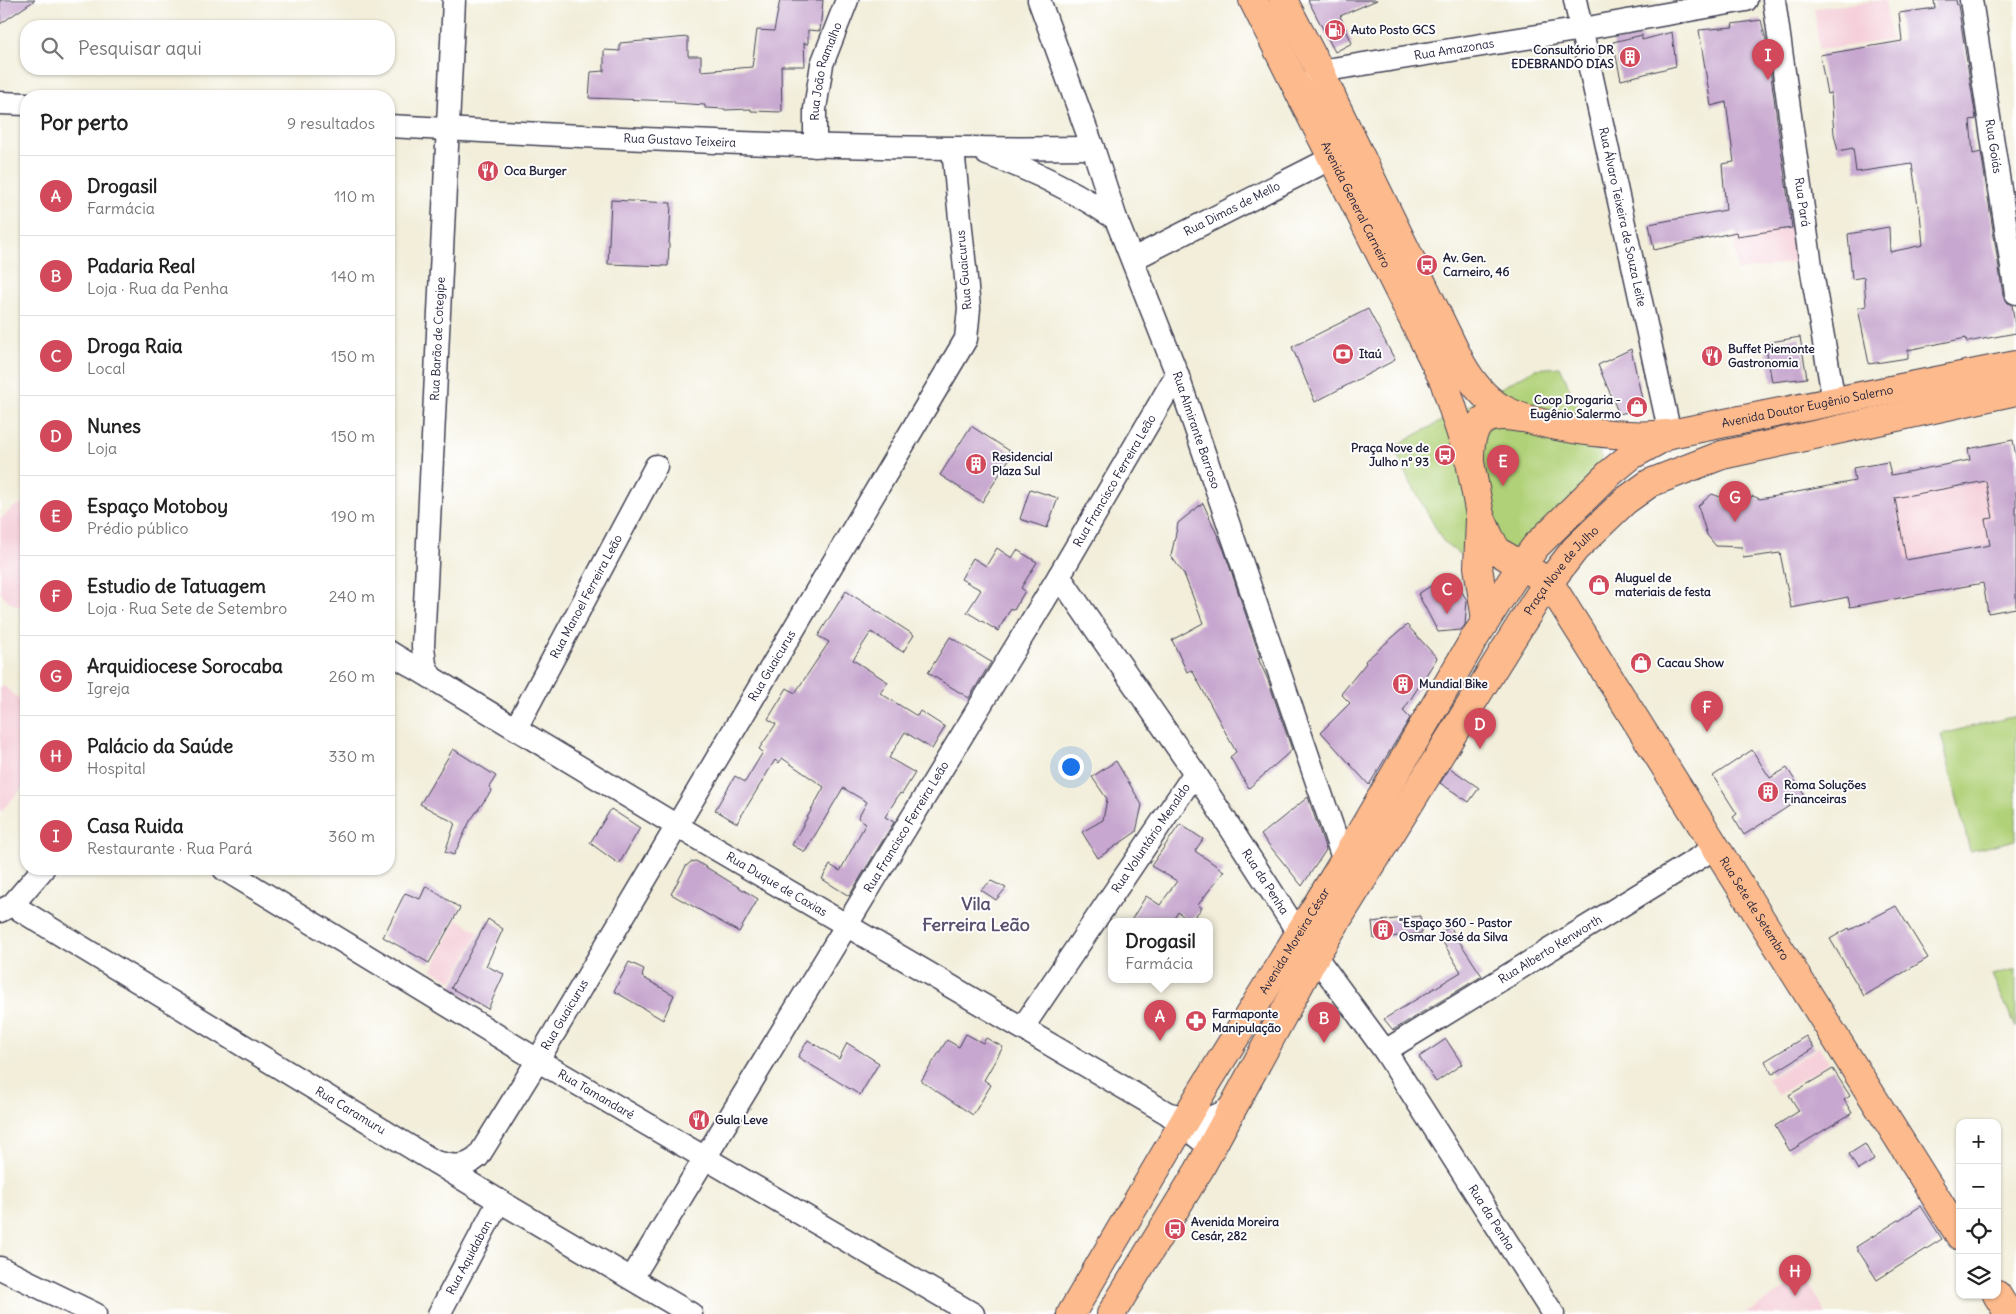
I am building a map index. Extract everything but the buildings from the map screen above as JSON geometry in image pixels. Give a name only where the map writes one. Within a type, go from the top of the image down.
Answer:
[{"type":"main road","name":"Avenida General Carneiro","points":[[1253,0],[1436,366],[1454,411],[1470,462]]},
{"type":"main road","name":"Avenida General Carneiro","points":[[1283,0],[1320,71],[1461,363],[1482,392],[1500,407],[1525,419]]},
{"type":"main road","name":"Avenida Doutor Eugênio Salerno","points":[[1610,473],[1632,455],[1670,434],[2016,365]]},
{"type":"main road","name":"Praça Nove de Julho","points":[[1506,648],[1549,582],[1575,549],[1626,501],[1650,483],[1722,455],[2016,391]]},
{"type":"main road","points":[[1486,620],[1478,567],[1480,515],[1470,462],[1472,433],[1482,420],[1500,415],[1624,435],[1650,436],[1670,434]]},
{"type":"main road","points":[[1575,549],[1603,510],[1610,496],[1608,463],[1596,438],[1586,430]]},
{"type":"main road","points":[[1486,620],[1536,546],[1610,473]]},
{"type":"main road","points":[[1480,515],[1496,549],[1549,582]]},
{"type":"main road","name":"Rua Sete de Setembro","points":[[1549,582],[1956,1230]]},
{"type":"main road","name":"Avenida Moreira César","points":[[1111,1314],[1211,1148],[1235,1103],[1344,862],[1486,620]]},
{"type":"main road","name":"Avenida Moreira César","points":[[1071,1314],[1097,1273],[1179,1119],[1199,1096],[1308,944],[1506,648]]},
{"type":"main road","points":[[1082,1314],[1097,1273]]},
{"type":"main road","points":[[2000,1299],[2009,1314]]},
{"type":"street","name":"Rua Barão de Cotegipe","points":[[431,677],[423,657],[423,646],[454,0]]},
{"type":"street","name":"Rua Almirante Barroso","points":[[1039,0],[1093,148],[1116,219],[1177,374],[1344,862]]},
{"type":"street","name":"Rua Álvaro Teixeira de Souza Leite","points":[[1575,0],[1670,434]]},
{"type":"street","name":"Rua Amazonas","points":[[1320,71],[1582,29],[1746,0]]},
{"type":"street","name":"Rua Pará","points":[[1774,0],[1811,266],[1834,402]]},
{"type":"street","name":"Rua Goiás","points":[[1971,0],[2016,292]]},
{"type":"street","name":"Rua João Ramalho","points":[[815,146],[815,109],[822,64],[847,2]]},
{"type":"street","points":[[1306,106],[1305,98],[1310,83],[1320,71]]},
{"type":"street","points":[[0,103],[20,104]]},
{"type":"street","name":"Rua Gustavo Teixeira","points":[[395,126],[815,146],[962,149],[1093,148]]},
{"type":"street","name":"Rua Gustavo Teixeira","points":[[962,149],[1013,163],[1091,202],[1116,219]]},
{"type":"street","name":"Rua Guaicurus","points":[[478,1157],[538,1060],[966,339],[969,308],[962,149]]},
{"type":"street","name":"Rua Dimas de Mello","points":[[1133,259],[1332,158]]},
{"type":"street","name":"Rua Gustavo Teixeira","points":[[1054,182],[1087,180],[1101,172]]},
{"type":"street","name":"Rua Francisco Ferreira Leão","points":[[632,1278],[1059,576],[1177,374]]},
{"type":"street","name":"Rua Manoel Ferreira Leão","points":[[516,728],[656,466]]},
{"type":"street","name":"Rua da Penha","points":[[1059,576],[1308,944],[1385,1051],[1553,1314]]},
{"type":"street","name":"Rua Duque de Caxias","points":[[395,656],[677,826],[1179,1119],[1211,1148]]},
{"type":"street","name":"Rua Voluntário Menaldo","points":[[1025,1029],[1029,1018],[1194,773]]},
{"type":"street","name":"Rua Alberto Kenworth","points":[[1385,1051],[1715,848]]},
{"type":"street","points":[[6,908],[38,875]]},
{"type":"street","name":"Rua Tamandaré","points":[[234,875],[538,1060],[973,1314]]},
{"type":"street","name":"Rua Caramuru","points":[[6,908],[691,1314]]},
{"type":"street","points":[[1179,1119],[1210,1119],[1225,1113],[1235,1103]]},
{"type":"street","points":[[435,1162],[463,1166],[478,1157]]},
{"type":"street","points":[[478,1157],[476,1170],[478,1178],[495,1199]]},
{"type":"street","name":"Rua Aquidaban","points":[[438,1314],[495,1199]]},
{"type":"street","points":[[0,1268],[64,1307],[96,1314]]},
{"type":"shaded area","points":[[1885,0],[1891,40],[1819,50],[1814,8]]},
{"type":"shaded area","points":[[1800,227],[1804,261],[1737,271],[1734,236]]},
{"type":"shaded area","points":[[2013,440],[2016,457],[2016,608],[1988,613],[1983,583],[1850,607],[1848,597],[1791,608],[1770,497],[1855,481],[1853,468],[1888,462],[1891,474],[1969,460],[1968,449]]},
{"type":"shaded area","points":[[20,504],[20,607],[11,603],[0,592],[0,519]]},
{"type":"shaded area","points":[[3,685],[20,701],[20,791],[0,813],[0,689]]},
{"type":"shaded area","points":[[457,919],[479,932],[453,981],[432,970]]},
{"type":"shaded area","points":[[1819,1047],[1829,1062],[1778,1095],[1767,1079]]},
{"type":"shaded area","points":[[1805,1275],[1826,1314],[1746,1314]]},
{"type":"green space","points":[[1560,367],[1605,465],[1516,552],[1477,560],[1459,554],[1443,541],[1409,480],[1394,447],[1535,369]]},
{"type":"green space","points":[[2016,716],[2016,840],[1970,851],[1941,734]]},
{"type":"green space","points":[[2016,969],[2016,1028],[1992,975]]},
{"type":"place","name":"Auto Posto GCS","points":[[1335,30]]},
{"type":"place","name":"Consultório DR EDEBRANDO DIAS","points":[[1630,57]]},
{"type":"place","name":"Casa Ruida","points":[[1768,80]]},
{"type":"place","name":"Oca Burger","points":[[488,171]]},
{"type":"place","name":"Av. Gen. Carneiro, 46","points":[[1427,265]]},
{"type":"place","name":"Itaú","points":[[1343,354]]},
{"type":"place","name":"Buffet Piemonte Gastronomia","points":[[1712,356]]},
{"type":"place","name":"Coop Drogaria - Eugênio Salermo","points":[[1637,407]]},
{"type":"place","name":"Praça Nove de Julho nº 93","points":[[1445,455]]},
{"type":"place","name":"Residencial Plaza Sul","points":[[976,464]]},
{"type":"place","name":"Espaço Motoboy","points":[[1503,486]]},
{"type":"place","name":"Arquidiocese Sorocaba","points":[[1735,522]]},
{"type":"place","name":"Aluguel de materiais de festa","points":[[1599,585]]},
{"type":"place","name":"Droga Raia","points":[[1447,614]]},
{"type":"place","name":"Cacau Show","points":[[1641,663]]},
{"type":"place","name":"Mundial Bike","points":[[1403,684]]},
{"type":"place","name":"Estudio de Tatuagem","points":[[1707,732]]},
{"type":"place","name":"Nunes","points":[[1480,749]]},
{"type":"place","name":"Roma Soluções Financeiras","points":[[1768,792]]},
{"type":"place","name":"\"Espaço 360 - Pastor Osmar José da Silva","points":[[1383,930]]},
{"type":"place","name":"Farmaponte Manipulação","points":[[1196,1021]]},
{"type":"place","name":"Drogasil","points":[[1160,1041]]},
{"type":"place","name":"Padaria Real","points":[[1324,1043]]},
{"type":"place","name":"Gula Leve","points":[[699,1120]]},
{"type":"place","name":"Avenida Moreira Cesár, 282","points":[[1175,1229]]},
{"type":"place","name":"Palácio da Saúde","points":[[1795,1296]]},
{"type":"district","name":"Vila Ferreira Leão","points":[[976,914]]}]
